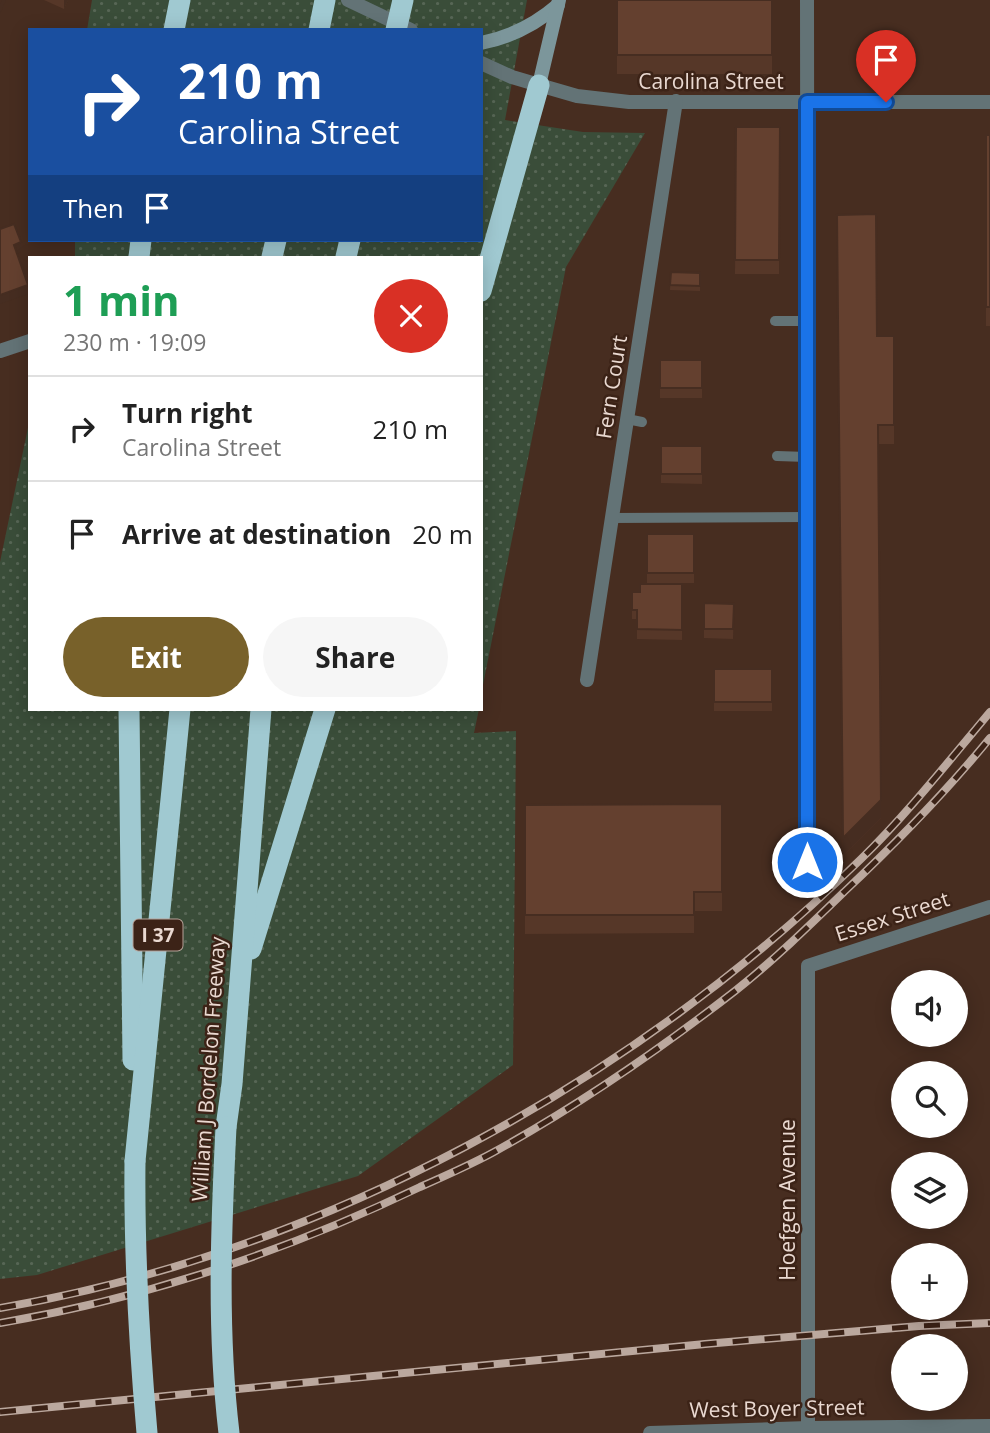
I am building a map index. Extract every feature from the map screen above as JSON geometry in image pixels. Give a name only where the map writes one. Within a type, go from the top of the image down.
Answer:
[{"type":"highway","points":[[174,28],[180,0]]},
{"type":"highway","points":[[319,28],[325,0]]},
{"type":"highway","points":[[396,28],[403,0]]},
{"type":"highway","points":[[483,284],[539,85]]},
{"type":"highway","points":[[129,711],[135,1161]]},
{"type":"highway","name":"I 37","points":[[147,1433],[135,1261],[135,1161],[180,711]]},
{"type":"highway","name":"William J Bordelon Freeway","points":[[229,1433],[220,1320],[221,1223],[226,1127],[261,711]]},
{"type":"highway","points":[[239,988],[325,711]]},
{"type":"main road","points":[[483,42],[528,27],[558,3]]},
{"type":"main road","points":[[539,85],[558,3]]},
{"type":"street","points":[[348,0],[407,28]]},
{"type":"street","points":[[807,0],[807,862]]},
{"type":"street","name":"Carolina Street","points":[[483,64],[512,77],[577,96],[629,102],[990,102]]},
{"type":"street","name":"Fern Court","points":[[587,680],[677,101]]},
{"type":"street","points":[[0,351],[28,342]]},
{"type":"street","name":"Essex Street","points":[[808,966],[990,906]]},
{"type":"street","name":"Hoefgen Avenue","points":[[808,966],[808,1430]]},
{"type":"street","name":"West Boyer Street","points":[[650,1433],[990,1426]]},
{"type":"lane","points":[[775,321],[807,321]]},
{"type":"lane","points":[[627,419],[642,422]]},
{"type":"lane","points":[[777,456],[807,457]]},
{"type":"lane","points":[[612,518],[807,517]]},
{"type":"green space","points":[[92,0],[527,0],[505,120],[583,132],[645,133],[566,267],[483,685],[483,256],[75,256],[75,242],[483,242],[483,28],[87,28]]},
{"type":"green space","points":[[28,428],[28,711],[479,711],[474,733],[516,731],[513,1065],[358,1176],[37,1275],[0,1279],[0,562]]},
{"type":"building","points":[[617,0],[772,0],[772,55],[617,55]]},
{"type":"building","points":[[736,127],[780,127],[779,260],[735,260]]},
{"type":"building","points":[[986,135],[990,135],[990,307],[986,307]]},
{"type":"building","points":[[876,214],[877,336],[894,336],[894,425],[878,425],[881,800],[843,838],[837,215]]},
{"type":"building","points":[[14,224],[21,242],[14,245],[28,285],[0,295],[0,229]]},
{"type":"building","points":[[671,272],[700,273],[700,286],[670,285]]},
{"type":"building","points":[[660,360],[702,360],[702,388],[660,388]]},
{"type":"building","points":[[661,446],[702,446],[702,474],[661,474]]},
{"type":"building","points":[[647,534],[694,534],[694,573],[647,573]]},
{"type":"building","points":[[640,584],[682,584],[682,630],[637,629],[637,610],[632,610],[632,592],[640,592]]},
{"type":"building","points":[[704,603],[734,604],[733,629],[704,629]]},
{"type":"building","points":[[714,669],[772,669],[772,702],[714,702]]},
{"type":"building","points":[[722,804],[722,892],[694,892],[694,915],[525,915],[525,805]]},
{"type":"railway","points":[[0,1308],[119,1282],[237,1246],[352,1201],[463,1148],[571,1086],[674,1017],[771,941],[878,842],[990,712]]},
{"type":"railway","points":[[0,1323],[55,1313],[162,1286],[267,1252],[370,1210],[476,1161],[526,1134],[648,1055],[763,968],[901,836],[990,738]]},
{"type":"railway","points":[[0,1412],[705,1344],[919,1326],[990,1323]]},
{"type":"route","points":[[807,862],[807,102],[886,102]]}]
